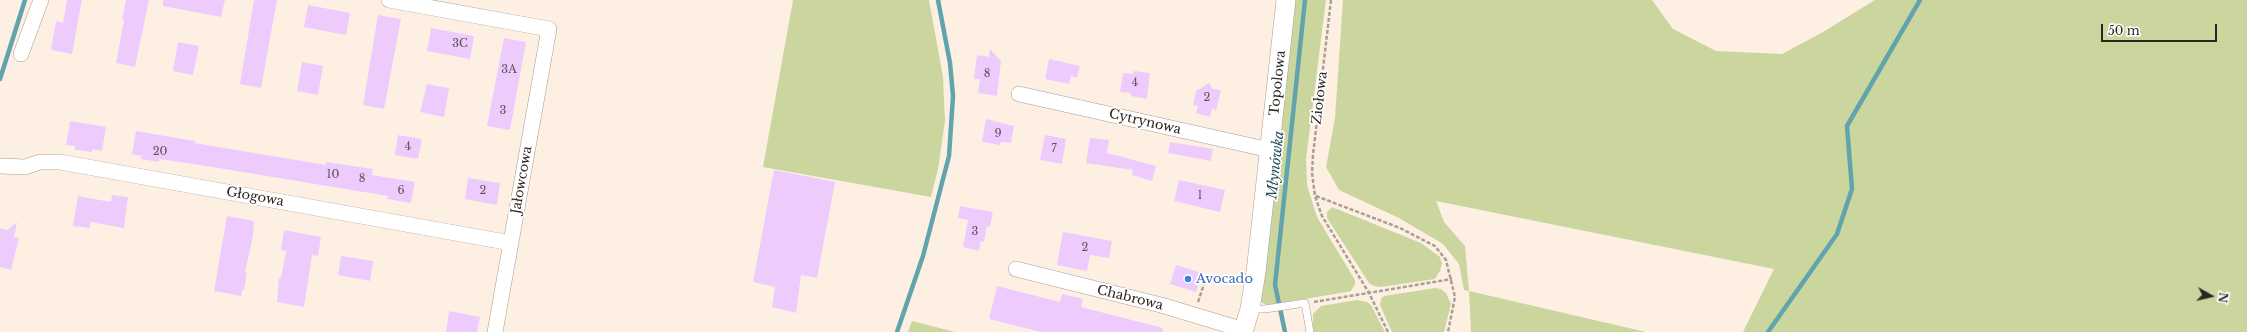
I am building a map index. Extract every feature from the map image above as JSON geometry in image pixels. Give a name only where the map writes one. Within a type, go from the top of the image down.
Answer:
[{"type":"street","points":[[21,54],[41,0]]},
{"type":"street","name":"Jałowcowa","points":[[389,0],[549,29],[494,332]]},
{"type":"street","name":"Topolowa","points":[[1244,331],[1258,309],[1270,150],[1286,0]]},
{"type":"street","name":"Cytrynowa","points":[[1020,94],[1270,150]]},
{"type":"street","name":"Głogowa","points":[[0,166],[25,167],[40,162],[60,162],[511,243]]},
{"type":"street","name":"Chabrowa","points":[[1016,269],[1194,315],[1244,331]]},
{"type":"lane","points":[[1258,309],[1305,303],[1310,332]]},
{"type":"path","name":"Ziołowa","points":[[1331,0],[1313,155],[1312,173],[1315,196],[1328,227],[1369,293],[1388,332]]},
{"type":"path","points":[[1315,196],[1400,228],[1434,246],[1446,260],[1452,279],[1455,297],[1448,332]]},
{"type":"path","points":[[1305,303],[1452,279]]},
{"type":"path","points":[[1194,315],[1204,284],[1199,283]]},
{"type":"green space","points":[[793,0],[929,0],[943,77],[945,121],[938,169],[931,197],[763,167]]},
{"type":"green space","points":[[1293,0],[1326,0],[1306,159],[1307,185],[1317,217],[1355,280],[1355,284],[1351,291],[1347,292],[1267,305],[1260,302]]},
{"type":"green space","points":[[1343,0],[1652,0],[1673,29],[1716,51],[1782,54],[1823,32],[1875,0],[2247,0],[2247,332],[1743,332],[1774,269],[1436,201],[1444,222],[1465,246],[1469,291],[1464,290],[1459,264],[1443,244],[1399,218],[1339,190],[1326,167],[1335,118]]},
{"type":"green space","points":[[1332,207],[1421,243],[1440,257],[1442,264],[1435,279],[1381,287],[1374,286],[1369,283],[1327,218],[1327,212]]},
{"type":"green space","points":[[1435,288],[1441,289],[1446,293],[1451,304],[1444,332],[1392,332],[1380,305],[1381,299],[1384,296]]},
{"type":"green space","points":[[1469,291],[1646,332],[1471,332]]},
{"type":"green space","points":[[1357,300],[1367,302],[1371,305],[1385,332],[1313,332],[1313,314],[1321,306]]},
{"type":"green space","points":[[912,321],[955,332],[908,332]]},
{"type":"building","points":[[67,0],[82,0],[72,54],[51,50],[56,21],[63,23]]},
{"type":"building","points":[[126,0],[149,0],[135,67],[116,63]]},
{"type":"building","points":[[163,0],[225,0],[221,17],[163,6]]},
{"type":"building","points":[[254,0],[277,0],[261,88],[240,84]]},
{"type":"building","points":[[308,5],[350,13],[346,35],[304,27]]},
{"type":"building","points":[[378,15],[401,19],[384,109],[363,105]]},
{"type":"building","points":[[431,28],[474,36],[470,59],[427,51]]},
{"type":"building","points":[[504,38],[526,42],[510,130],[487,126]]},
{"type":"building","points":[[178,42],[199,46],[193,75],[173,71]]},
{"type":"building","points":[[990,49],[1001,61],[997,96],[978,93],[980,79],[974,79],[977,55],[989,57]]},
{"type":"building","points":[[1049,59],[1080,66],[1077,78],[1071,76],[1069,84],[1045,79]]},
{"type":"building","points":[[302,62],[323,66],[318,95],[297,91]]},
{"type":"building","points":[[1134,71],[1150,73],[1147,99],[1131,96],[1131,93],[1120,92],[1123,73],[1133,74]]},
{"type":"building","points":[[1209,83],[1213,89],[1221,90],[1216,110],[1212,109],[1210,117],[1196,113],[1198,106],[1193,105],[1196,91]]},
{"type":"building","points":[[427,84],[449,88],[444,117],[420,112]]},
{"type":"building","points":[[986,119],[1014,126],[1011,143],[1001,142],[1000,145],[982,142]]},
{"type":"building","points":[[70,121],[106,127],[102,151],[93,149],[92,152],[75,150],[75,146],[66,145]]},
{"type":"building","points":[[136,131],[195,141],[195,143],[326,165],[326,162],[373,169],[372,175],[415,182],[411,203],[387,199],[388,196],[200,165],[159,159],[159,162],[141,159],[142,156],[132,154]]},
{"type":"building","points":[[398,135],[422,139],[418,159],[395,155]]},
{"type":"building","points":[[1045,135],[1066,139],[1062,164],[1040,160]]},
{"type":"building","points":[[1090,138],[1109,140],[1107,153],[1156,166],[1152,181],[1132,175],[1133,170],[1086,163]]},
{"type":"building","points":[[1170,142],[1213,149],[1211,161],[1168,153]]},
{"type":"building","points":[[774,170],[835,182],[817,278],[801,275],[796,313],[772,307],[775,287],[753,282]]},
{"type":"building","points":[[468,178],[500,183],[497,205],[465,199]]},
{"type":"building","points":[[1179,180],[1225,190],[1220,212],[1174,201]]},
{"type":"building","points":[[112,195],[128,197],[124,228],[90,222],[90,228],[73,226],[78,196],[111,202]]},
{"type":"building","points":[[960,206],[993,212],[990,227],[987,226],[984,242],[981,241],[979,251],[963,247],[968,220],[958,218]]},
{"type":"building","points":[[227,216],[254,221],[253,236],[245,272],[247,273],[244,290],[242,290],[241,296],[214,291]]},
{"type":"building","points":[[17,222],[14,237],[19,238],[11,270],[0,267],[0,228],[7,230]]},
{"type":"building","points":[[284,230],[321,237],[318,256],[312,255],[304,307],[277,302],[279,278],[281,278],[286,251],[281,250]]},
{"type":"building","points":[[1063,232],[1112,241],[1109,258],[1090,255],[1087,271],[1057,265]]},
{"type":"building","points":[[341,256],[373,261],[370,281],[338,275]]},
{"type":"building","points":[[1176,265],[1202,273],[1196,292],[1170,284]]},
{"type":"building","points":[[997,286],[1060,302],[1062,294],[1083,299],[1081,307],[1163,328],[1162,332],[1041,332],[989,319]]},
{"type":"building","points":[[449,311],[480,317],[477,332],[446,332]]},
{"type":"waterway","points":[[0,79],[25,0]]},
{"type":"waterway","points":[[897,332],[923,256],[949,156],[953,96],[950,63],[938,0]]},
{"type":"waterway","name":"Młynówka","points":[[1285,332],[1275,285],[1305,0]]},
{"type":"waterway","points":[[1768,332],[1837,234],[1852,189],[1847,126],[1920,0]]},
{"type":"place","name":"Avocado","points":[[1188,279]]}]
